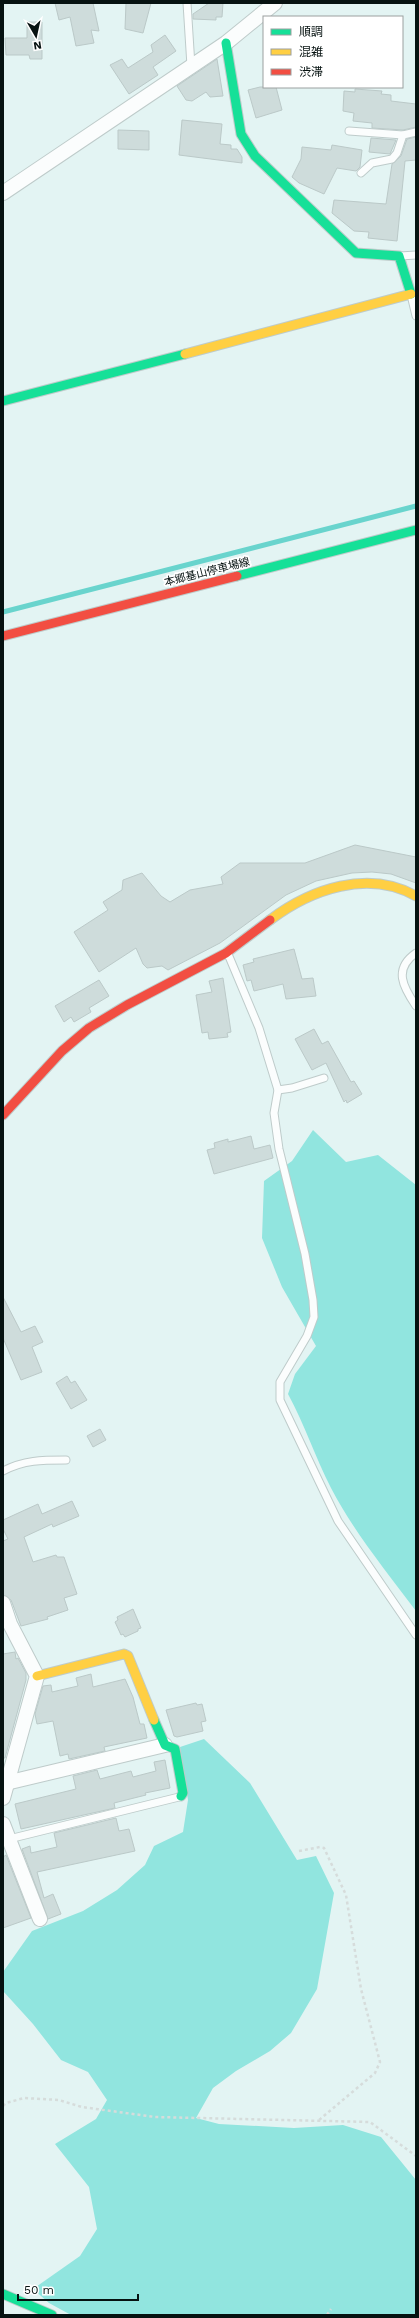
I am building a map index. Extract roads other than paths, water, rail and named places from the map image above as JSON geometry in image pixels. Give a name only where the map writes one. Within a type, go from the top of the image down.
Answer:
[{"type":"street","points":[[3,193],[226,43],[276,3]]},
{"type":"street","points":[[3,401],[411,295],[399,256],[356,252],[274,176],[255,156],[241,134],[226,43]]},
{"type":"street","name":"本郷基山停車場線","points":[[3,636],[416,530]]},
{"type":"street","points":[[3,1115],[15,1104],[45,1067],[72,1042],[104,1019],[161,985],[227,952],[292,905],[342,886],[379,883],[409,890],[416,896]]},
{"type":"street","points":[[3,1603],[10,1624],[37,1676],[5,1782],[3,1798]]},
{"type":"street","points":[[37,1676],[124,1654],[128,1656],[165,1745]]},
{"type":"street","points":[[5,1782],[165,1745],[175,1749],[183,1792],[182,1796]]},
{"type":"street","points":[[3,1824],[40,1919]]},
{"type":"street","points":[[3,2294],[52,2315]]},
{"type":"lane","points":[[188,3],[191,66]]},
{"type":"lane","points":[[349,131],[403,135],[416,132]]},
{"type":"lane","points":[[362,173],[372,163],[392,159],[398,153],[403,135]]},
{"type":"lane","points":[[399,256],[416,255]]},
{"type":"lane","points":[[411,295],[416,316]]},
{"type":"lane","points":[[227,952],[259,1028],[278,1090],[274,1113],[279,1150],[305,1254],[314,1316],[307,1336],[280,1382],[280,1400],[338,1521],[416,1634]]},
{"type":"lane","points":[[416,953],[405,963],[402,972],[404,984],[416,1006]]},
{"type":"lane","points":[[278,1090],[292,1088],[324,1078]]},
{"type":"lane","points":[[3,1472],[16,1464],[31,1460],[66,1460]]},
{"type":"lane","points":[[9,1839],[182,1796]]},
{"type":"waterway","points":[[3,612],[416,506]]}]
